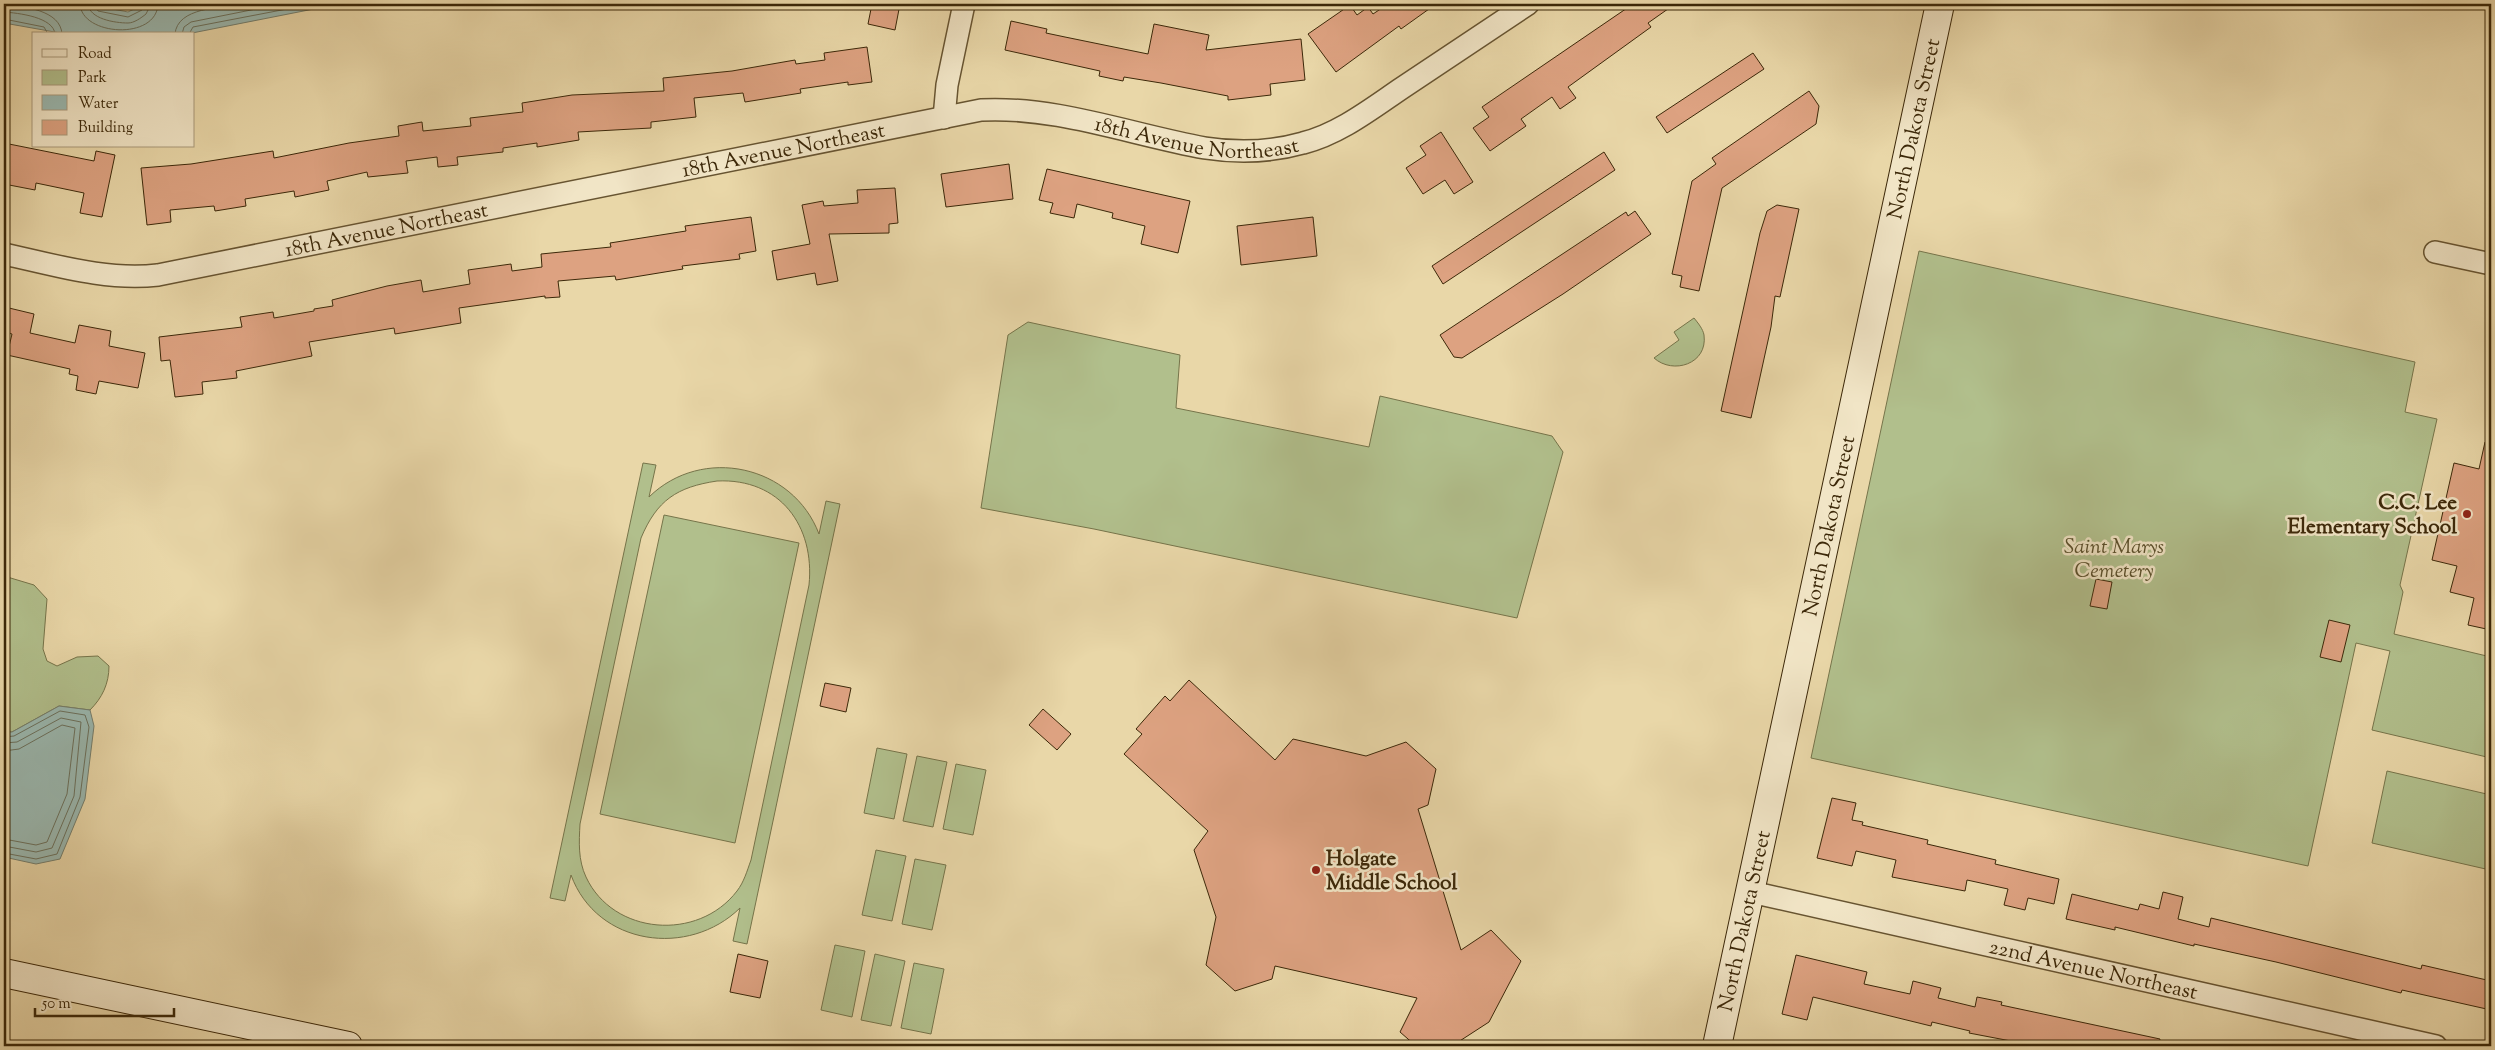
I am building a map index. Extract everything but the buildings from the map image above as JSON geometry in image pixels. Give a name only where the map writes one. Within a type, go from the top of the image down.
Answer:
[{"type":"street","points":[[944,118],[947,85],[964,4]]},
{"type":"street","name":"18th Avenue Northeast","points":[[4,254],[95,274],[133,278],[158,275],[981,110],[1002,109],[1056,116],[1206,148],[1231,151],[1254,151],[1302,144],[1348,124],[1528,4]]},
{"type":"street","name":"North Dakota Street","points":[[1717,1046],[1940,4]]},
{"type":"street","points":[[2435,252],[2491,264]]},
{"type":"street","name":"22nd Avenue Northeast","points":[[1751,892],[2436,1046]]},
{"type":"street","points":[[4,973],[348,1046]]},
{"type":"green space","name":"Saint Marys Cemetery","points":[[1919,251],[2415,362],[2405,412],[2437,419],[2400,585],[2403,592],[2394,634],[2491,657],[2491,758],[2372,730],[2390,651],[2356,643],[2308,866],[1811,758]]},
{"type":"green space","points":[[1694,318],[1704,335],[1704,345],[1701,353],[1695,360],[1688,364],[1670,366],[1654,358],[1679,340],[1674,332]]},
{"type":"green space","points":[[1028,322],[1180,355],[1176,408],[1369,447],[1380,396],[1552,436],[1563,452],[1517,618],[1094,529],[981,508],[1008,335]]},
{"type":"green space","points":[[643,463],[656,465],[649,497],[670,481],[694,471],[719,468],[744,470],[768,478],[789,492],[806,510],[819,534],[826,501],[840,504],[747,944],[733,941],[740,908],[719,924],[696,934],[671,938],[646,937],[622,930],[601,917],[584,899],[571,875],[565,901],[550,898]],"holes":[[[717,481],[739,482],[759,488],[775,497],[789,510],[799,525],[806,543],[809,563],[809,585],[751,860],[743,880],[737,891],[720,907],[701,918],[679,924],[657,925],[635,920],[616,911],[599,896],[583,871],[580,858],[580,824],[641,538],[647,525],[662,505],[680,492],[691,487]]]},
{"type":"green space","points":[[664,515],[799,543],[735,843],[600,814]]},
{"type":"green space","points":[[4,576],[34,585],[47,599],[43,649],[47,661],[57,666],[77,657],[98,656],[109,666],[108,679],[104,690],[90,710],[59,706],[12,732],[4,732]]},
{"type":"green space","points":[[877,748],[907,754],[894,819],[864,813]]},
{"type":"green space","points":[[917,756],[947,762],[933,827],[903,821]]},
{"type":"green space","points":[[956,764],[986,770],[973,835],[943,829]]},
{"type":"green space","points":[[2387,771],[2491,795],[2490,870],[2372,843]]},
{"type":"green space","points":[[876,850],[906,856],[892,921],[862,915]]},
{"type":"green space","points":[[915,859],[946,865],[932,930],[902,924]]},
{"type":"green space","points":[[835,945],[865,951],[852,1017],[821,1010]]},
{"type":"green space","points":[[875,954],[905,961],[891,1026],[861,1020]]},
{"type":"green space","points":[[914,963],[944,969],[931,1034],[901,1028]]},
{"type":"water","points":[[4,4],[87,4],[128,12],[144,4],[339,4],[195,32],[55,32],[4,23]]},
{"type":"water","points":[[59,706],[90,710],[94,726],[85,799],[60,859],[36,864],[4,857],[4,732],[12,732]]},
{"type":"place","name":"C.C. Lee Elementary School","points":[[2467,514]]},
{"type":"place","name":"Holgate Middle School","points":[[1316,870]]}]
